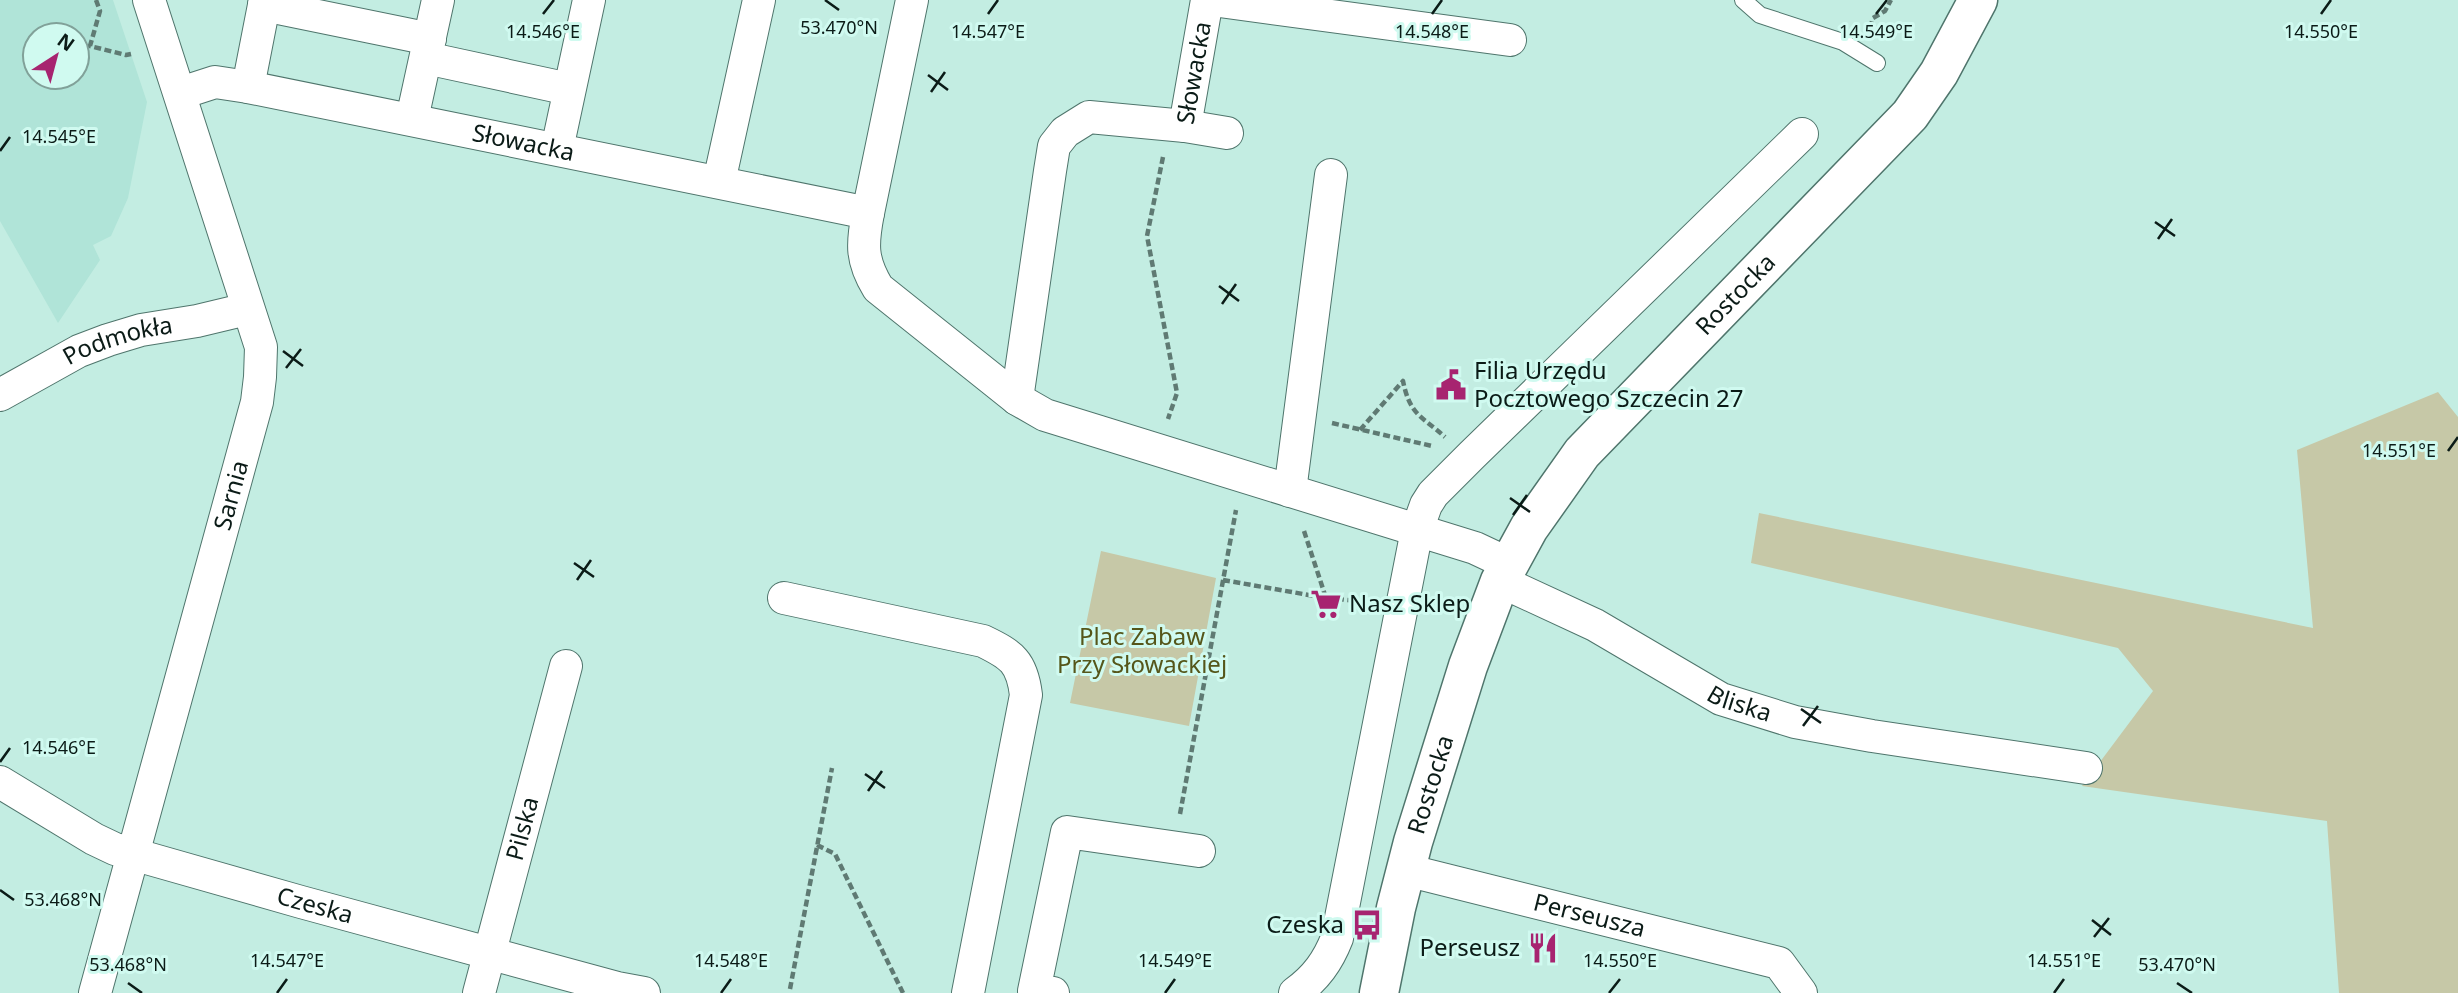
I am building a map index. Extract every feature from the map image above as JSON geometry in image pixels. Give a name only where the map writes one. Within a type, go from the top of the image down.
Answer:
[{"type":"street","name":"Sarnia","points":[[95,993],[257,402],[261,351],[181,93],[149,0]]},
{"type":"street","points":[[412,119],[438,0]]},
{"type":"street","points":[[557,149],[589,0]]},
{"type":"street","points":[[719,182],[759,0]]},
{"type":"street","name":"Słowacka","points":[[1017,399],[1054,146],[1065,132],[1089,117],[1177,126],[1210,0]]},
{"type":"street","points":[[1210,0],[1510,40]]},
{"type":"street","name":"Rostocka","points":[[1379,993],[1406,870],[1464,676],[1504,573],[1546,503],[1582,453],[1910,115],[1939,73],[1978,0]]},
{"type":"street","points":[[913,1],[863,243],[869,273],[878,288],[1017,399],[1045,415],[1475,548],[1504,573]]},
{"type":"street","points":[[248,87],[264,3],[569,89]]},
{"type":"street","name":"Słowacka","points":[[181,93],[215,82],[248,87],[868,213]]},
{"type":"street","points":[[1177,126],[1227,133]]},
{"type":"street","points":[[1295,993],[1321,970],[1331,955],[1337,938],[1416,530],[1426,505],[1433,494],[1802,134]]},
{"type":"street","points":[[1290,491],[1331,175]]},
{"type":"street","name":"Podmokła","points":[[0,395],[79,351],[108,340],[141,330],[247,309]]},
{"type":"street","name":"Bliska","points":[[1504,573],[1721,699],[1796,722],[2086,768]]},
{"type":"street","points":[[784,598],[983,641],[1004,651],[1018,664],[1027,695],[968,993]]},
{"type":"street","name":"Pilska","points":[[479,993],[566,666]]},
{"type":"street","name":"Czeska","points":[[0,782],[94,839],[133,854],[637,993]]},
{"type":"street","points":[[1040,992],[1066,832],[1187,849]]},
{"type":"street","name":"Perseusza","points":[[1406,870],[1779,963],[1801,993]]},
{"type":"lane","points":[[1743,0],[1760,15],[1843,42],[1877,63]]},
{"type":"path","points":[[96,0],[100,11],[90,46],[126,55],[135,52]]},
{"type":"path","points":[[1863,53],[1873,18],[1885,11],[1891,0]]},
{"type":"path","points":[[1171,410],[1177,393],[1147,236],[1177,126]]},
{"type":"path","points":[[1360,430],[1403,381],[1406,398],[1417,415],[1445,436],[1446,449]]},
{"type":"path","points":[[1300,416],[1433,447]]},
{"type":"path","points":[[1187,849],[1223,580],[1242,474]]},
{"type":"path","points":[[1290,491],[1326,598]]},
{"type":"path","points":[[1223,580],[1326,598],[1402,605]]},
{"type":"path","points":[[790,989],[832,768]]},
{"type":"path","points":[[817,845],[835,854],[903,993]]},
{"type":"shaded area","points":[[0,0],[113,0],[147,102],[128,198],[111,236],[93,245],[100,260],[58,323],[0,221]]},
{"type":"green space","points":[[2438,392],[2458,417],[2458,993],[2339,993],[2327,821],[2082,786],[2153,691],[2118,648],[1751,563],[1759,513],[2313,628],[2297,450]]},
{"type":"green space","name":"Plac Zabaw Przy Słowackiej","points":[[1101,551],[1216,578],[1189,726],[1070,703]]},
{"type":"place","name":"Filia Urzędu Pocztowego Szczecin 27","points":[[1451,385]]},
{"type":"place","name":"Nasz Sklep","points":[[1326,604]]},
{"type":"place","name":"Czeska","points":[[1367,925]]},
{"type":"place","name":"Perseusz","points":[[1543,948]]}]
